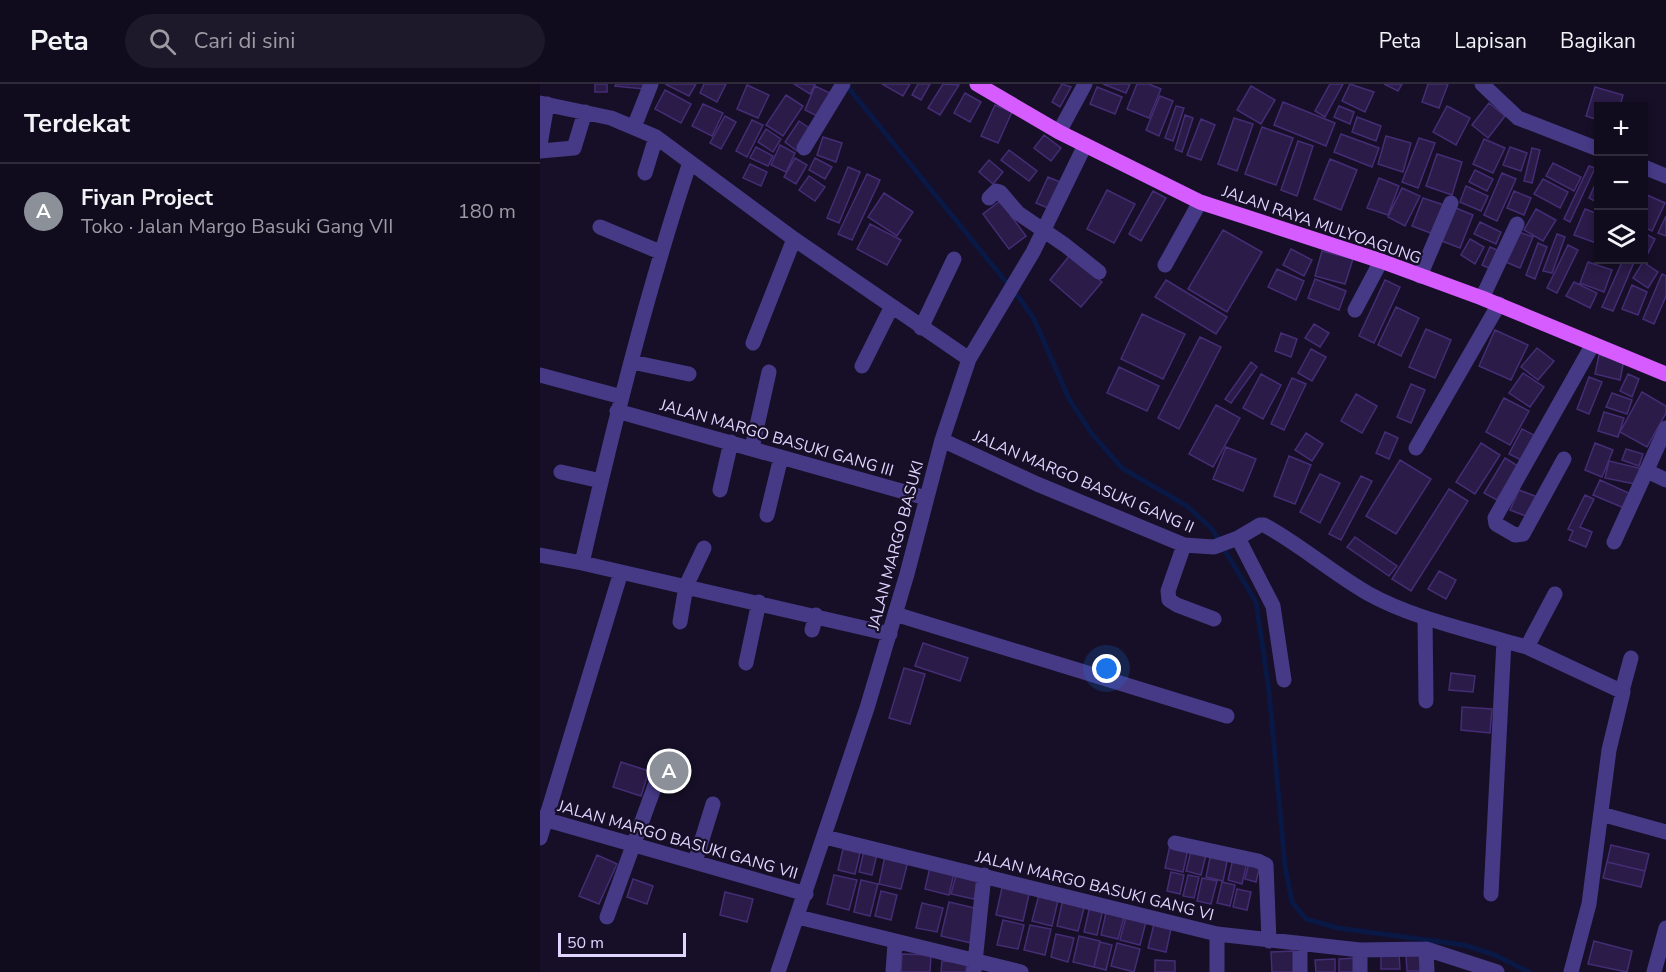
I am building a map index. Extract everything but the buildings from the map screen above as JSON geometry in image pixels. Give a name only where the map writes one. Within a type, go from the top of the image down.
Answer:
[{"type":"main road","name":"JALAN RAYA MULYOAGUNG","points":[[977,84],[1059,132],[1200,202],[1381,261],[1499,304],[1666,374]]},
{"type":"street","points":[[634,127],[651,84]]},
{"type":"street","points":[[1059,132],[1085,84]]},
{"type":"street","points":[[1482,84],[1518,118],[1594,147]]},
{"type":"street","points":[[804,148],[841,87]]},
{"type":"street","points":[[540,145],[544,103],[585,111],[634,127],[656,137],[891,308],[969,359]]},
{"type":"street","points":[[540,151],[574,148],[585,111]]},
{"type":"street","points":[[645,173],[656,137]]},
{"type":"street","name":"JALAN MARGO BASUKI","points":[[778,972],[825,837],[890,633],[942,440],[969,359],[1045,230],[1085,145]]},
{"type":"street","points":[[582,563],[620,404],[660,252],[690,162]]},
{"type":"street","points":[[1648,169],[1666,176]]},
{"type":"street","points":[[989,198],[996,191],[1000,192],[1018,213],[1045,230],[1099,272]]},
{"type":"street","points":[[1165,265],[1200,202]]},
{"type":"street","points":[[1420,276],[1451,203]]},
{"type":"street","points":[[1482,298],[1517,224]]},
{"type":"street","points":[[600,227],[660,252]]},
{"type":"street","points":[[753,343],[794,239]]},
{"type":"street","points":[[921,328],[954,259]]},
{"type":"street","points":[[1355,310],[1381,261]]},
{"type":"street","points":[[1416,448],[1499,304]]},
{"type":"street","points":[[862,366],[891,308]]},
{"type":"street","points":[[1564,459],[1523,534],[1515,535],[1496,524],[1495,518],[1593,344]]},
{"type":"street","points":[[632,362],[688,375]]},
{"type":"street","points":[[752,448],[769,372]]},
{"type":"street","name":"JALAN MARGO BASUKI GANG III","points":[[540,375],[731,442],[927,498]]},
{"type":"street","points":[[1614,542],[1666,428]]},
{"type":"street","name":"JALAN MARGO BASUKI GANG II","points":[[942,440],[1037,484],[1184,545],[1214,547],[1237,539]]},
{"type":"street","points":[[720,490],[731,442]]},
{"type":"street","points":[[767,515],[781,457]]},
{"type":"street","points":[[1647,471],[1666,480]]},
{"type":"street","points":[[561,472],[601,481]]},
{"type":"street","points":[[1284,680],[1273,606],[1237,539],[1260,525],[1264,525],[1344,580],[1392,605],[1425,618],[1527,647],[1622,691]]},
{"type":"street","points":[[1184,545],[1168,591],[1169,600],[1177,606],[1214,618]]},
{"type":"street","points":[[680,622],[686,586],[704,548]]},
{"type":"street","points":[[540,555],[759,602],[814,622],[890,633]]},
{"type":"street","points":[[540,838],[543,819],[621,572]]},
{"type":"street","points":[[1527,647],[1555,594]]},
{"type":"street","points":[[746,663],[759,602]]},
{"type":"street","points":[[895,614],[1227,716]]},
{"type":"street","points":[[1425,618],[1426,701]]},
{"type":"street","points":[[1491,894],[1504,641]]},
{"type":"street","points":[[1571,972],[1589,904],[1609,750],[1631,658]]},
{"type":"street","points":[[607,917],[665,758]]},
{"type":"street","points":[[695,862],[713,804]]},
{"type":"street","points":[[1601,814],[1666,832]]},
{"type":"street","name":"JALAN MARGO BASUKI GANG VII","points":[[543,819],[634,843],[806,894]]},
{"type":"street","name":"JALAN MARGO BASUKI GANG VI","points":[[825,837],[1217,934],[1360,950],[1426,950],[1497,972]]},
{"type":"street","points":[[1175,843],[1258,861],[1266,865],[1269,941]]},
{"type":"street","points":[[975,966],[984,875]]},
{"type":"street","points":[[798,917],[975,966],[1021,972]]},
{"type":"street","points":[[1654,972],[1666,928]]},
{"type":"street","points":[[1217,934],[1217,972]]},
{"type":"street","points":[[893,972],[896,943]]},
{"type":"street","points":[[1300,944],[1300,972]]},
{"type":"street","points":[[1360,950],[1360,972]]},
{"type":"street","points":[[1426,950],[1426,972]]},
{"type":"waterway","points":[[846,85],[1020,299],[1034,319],[1069,399],[1092,434],[1122,468],[1187,506],[1212,529],[1256,602],[1269,691],[1285,866],[1292,902],[1306,919],[1338,928],[1464,945],[1495,955],[1529,972]]},
{"type":"place","name":"Fiyan Project","points":[[669,771]]}]
